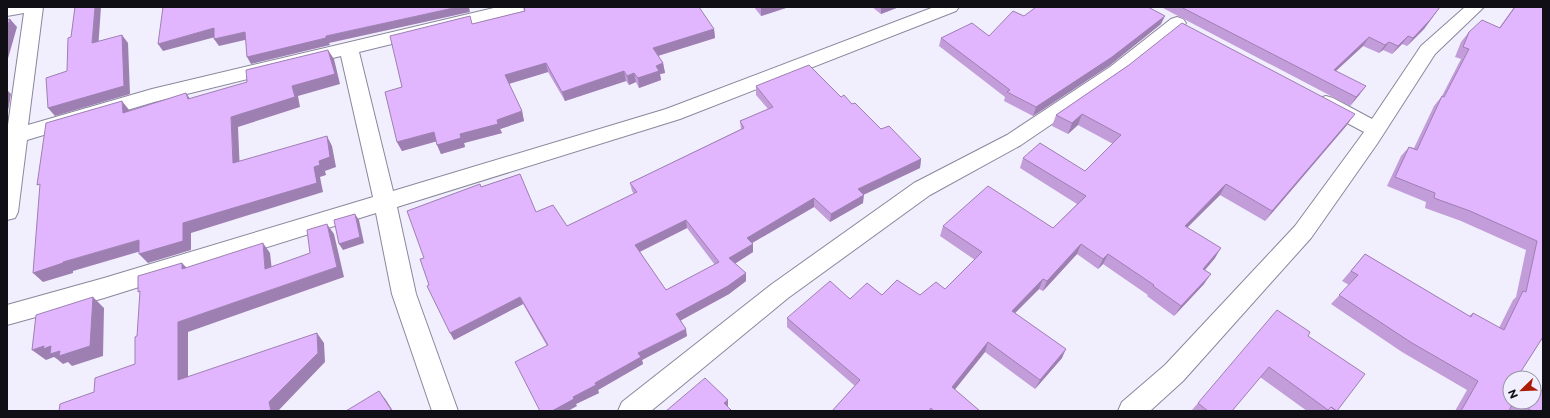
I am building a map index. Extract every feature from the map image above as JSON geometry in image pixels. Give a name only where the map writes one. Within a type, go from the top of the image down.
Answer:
[{"type":"street","points":[[7,11],[30,7]]},
{"type":"street","points":[[7,212],[12,138],[34,7]]},
{"type":"street","points":[[12,138],[152,96],[521,7]]},
{"type":"street","points":[[7,315],[104,288],[673,114],[950,7]]},
{"type":"street","points":[[1131,411],[1174,373],[1303,232],[1376,130],[1428,50],[1475,7]]},
{"type":"street","points":[[631,411],[780,291],[922,189],[1014,140],[1184,27],[1158,14]]},
{"type":"street","points":[[349,49],[385,202],[404,294],[445,411]]},
{"type":"street","points":[[1308,93],[1376,130]]},
{"type":"building","points":[[75,7],[95,7],[92,43],[122,35],[124,86],[48,108],[46,78],[67,71],[68,38],[71,37]]},
{"type":"building","points":[[163,7],[458,7],[326,36],[326,38],[247,57],[245,32],[214,39],[214,28],[158,44]]},
{"type":"building","points":[[524,7],[699,7],[714,29],[653,48],[663,63],[656,66],[659,71],[638,78],[634,73],[627,76],[624,71],[562,92],[546,63],[505,75],[522,111],[497,120],[498,124],[460,134],[461,138],[437,145],[434,132],[397,142],[385,92],[402,87],[390,36],[470,16],[472,24],[525,11]]},
{"type":"building","points":[[1036,7],[1148,7],[1165,16],[1112,57],[1036,107],[1007,92],[1010,90],[941,38],[972,23],[989,36],[1013,11],[1024,16]]},
{"type":"building","points":[[1181,7],[1440,7],[1413,38],[1408,36],[1398,46],[1389,42],[1385,45],[1369,37],[1334,70],[1366,86],[1356,97]]},
{"type":"building","points":[[1515,7],[1543,7],[1543,337],[1522,370],[1502,370],[1502,410],[1509,411],[1461,411],[1478,381],[1412,343],[1339,295],[1358,275],[1351,271],[1365,254],[1471,317],[1473,313],[1504,330],[1523,291],[1526,292],[1537,241],[1470,211],[1434,198],[1435,193],[1395,177],[1409,147],[1417,150],[1442,96],[1444,97],[1469,49],[1463,47],[1469,32],[1482,20],[1500,28]]},
{"type":"building","points":[[10,19],[7,28],[7,20]]},
{"type":"building","points":[[1182,23],[1355,114],[1272,211],[1226,184],[1185,226],[1221,248],[1203,269],[1211,274],[1181,306],[1153,286],[1154,285],[1108,254],[1103,259],[1081,244],[1047,281],[1043,279],[1012,311],[1066,349],[1040,380],[988,342],[952,387],[980,411],[934,411],[931,408],[929,411],[832,411],[860,380],[787,318],[830,281],[850,299],[867,283],[882,295],[897,280],[920,295],[936,282],[945,289],[982,252],[943,226],[988,186],[1053,228],[1086,196],[1023,158],[1040,143],[1085,171],[1121,135],[1082,114],[1072,123],[1056,115],[1129,65]]},
{"type":"building","points":[[328,50],[335,74],[292,86],[295,97],[231,117],[233,163],[327,136],[330,157],[319,161],[320,165],[314,167],[317,183],[183,223],[183,241],[139,254],[139,240],[63,262],[33,273],[40,184],[37,185],[46,123],[122,101],[123,113],[186,93],[188,99],[247,82],[246,70]]},
{"type":"building","points":[[809,65],[841,97],[844,95],[852,104],[855,103],[881,129],[889,126],[921,159],[858,189],[864,195],[831,214],[814,198],[747,238],[753,244],[729,258],[746,273],[728,286],[676,314],[686,329],[638,353],[641,357],[595,383],[596,385],[573,397],[574,399],[552,411],[540,411],[515,362],[548,345],[520,297],[450,333],[427,286],[429,285],[420,259],[424,258],[407,211],[480,184],[481,187],[520,174],[536,212],[553,205],[567,226],[637,192],[630,183],[744,128],[740,121],[773,107],[756,86]],"holes":[[[686,220],[719,262],[666,290],[635,245]]]},
{"type":"building","points":[[355,214],[360,237],[339,244],[334,220]]},
{"type":"building","points":[[327,224],[337,267],[178,322],[178,380],[317,333],[318,353],[269,402],[271,411],[59,411],[60,404],[94,392],[95,378],[135,364],[135,337],[137,336],[140,291],[138,292],[138,276],[182,263],[182,269],[263,243],[265,269],[310,253],[307,230]]},
{"type":"building","points":[[93,297],[90,346],[59,356],[60,351],[50,354],[51,346],[43,349],[44,346],[32,350],[36,315]]},
{"type":"building","points":[[1277,310],[1310,332],[1308,336],[1365,374],[1337,411],[1331,407],[1328,410],[1269,367],[1232,411],[1208,411],[1198,403]]},
{"type":"building","points":[[705,378],[728,400],[724,403],[732,411],[666,411]]},
{"type":"building","points":[[1542,390],[1543,391],[1542,410]]},
{"type":"building","points":[[379,391],[392,411],[346,411]]},
{"type":"building","points":[[1331,407],[1336,411],[1327,411]]},
{"type":"building","points":[[1530,410],[1542,410],[1541,411]]}]
